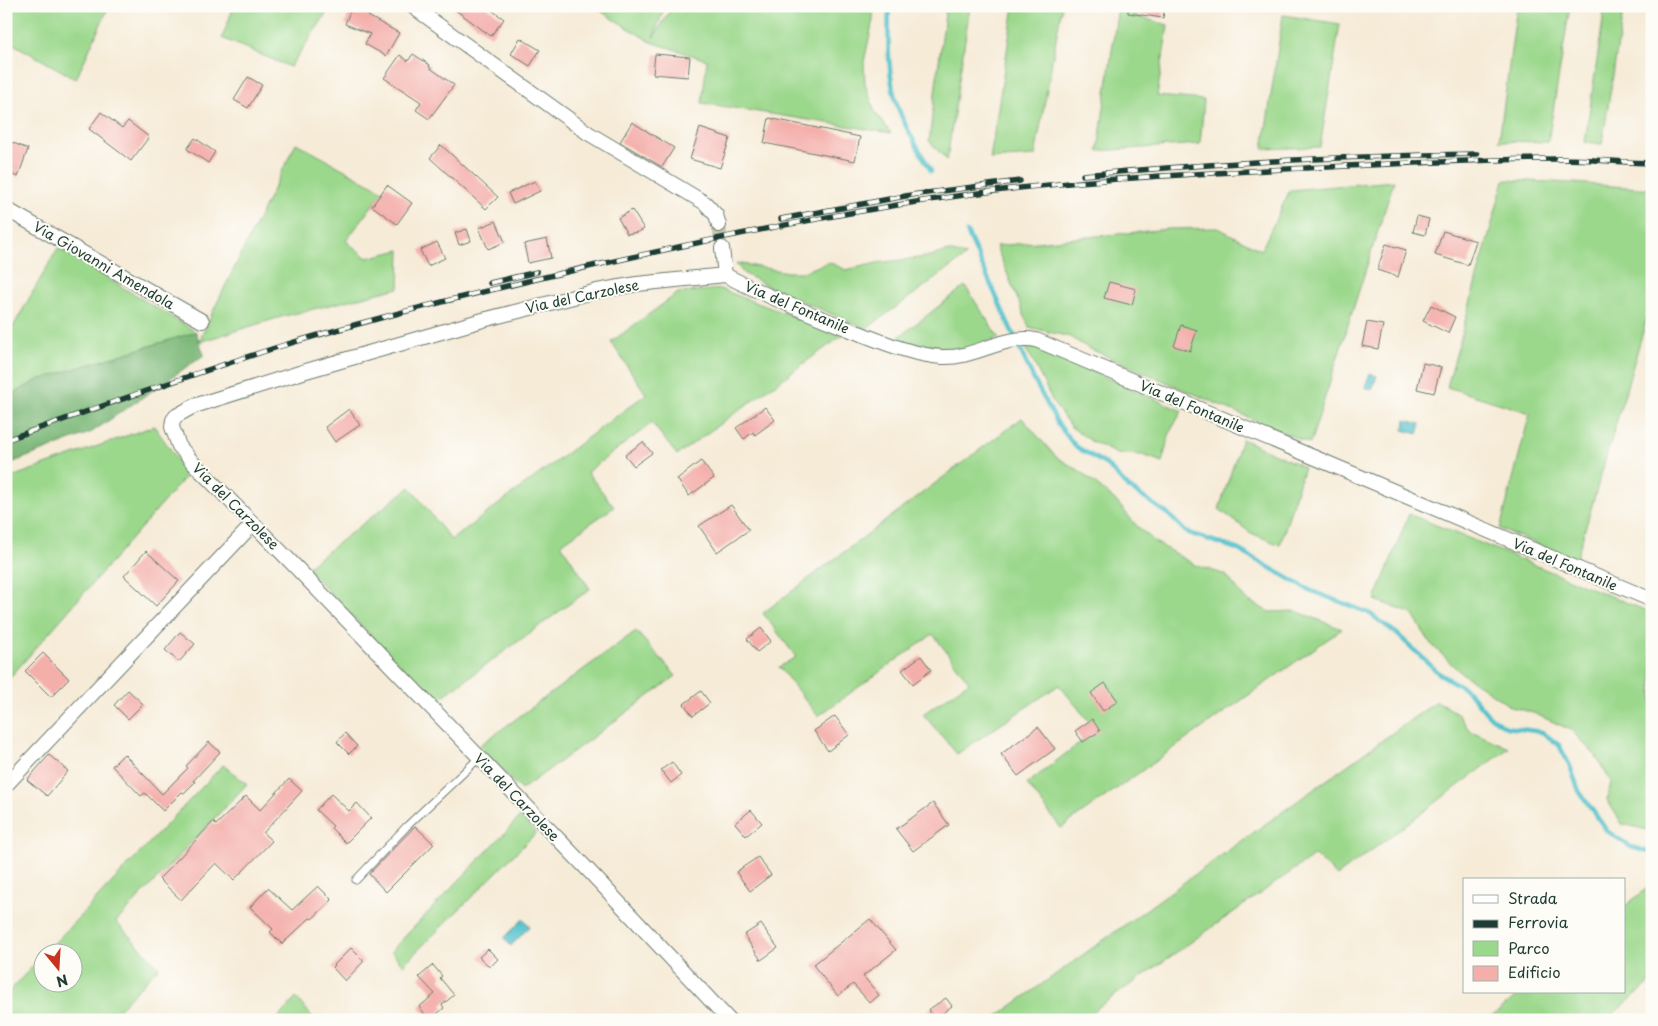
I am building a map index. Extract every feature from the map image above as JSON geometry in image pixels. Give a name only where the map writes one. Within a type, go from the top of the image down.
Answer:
[{"type":"street","points":[[412,6],[588,133],[705,203],[716,215],[719,226]]},
{"type":"street","name":"Via Giovanni Amendola","points":[[6,209],[202,321]]},
{"type":"street","points":[[722,248],[725,275]]},
{"type":"street","name":"Via del Fontanile","points":[[725,275],[757,291],[866,336],[928,356],[950,357],[1031,339],[1050,345],[1180,402],[1652,600]]},
{"type":"street","name":"Via del Carzolese","points":[[725,275],[623,286],[584,293],[541,304],[306,371],[194,406],[180,413],[173,420],[172,426],[179,446],[194,464],[479,758],[729,1020]]},
{"type":"street","points":[[6,785],[253,524]]},
{"type":"lane","points":[[356,880],[406,827],[479,758]]},
{"type":"green space","points":[[6,6],[109,6],[76,79],[6,40]]},
{"type":"green space","points":[[234,6],[331,7],[290,67],[222,38]]},
{"type":"green space","points":[[605,6],[665,6],[653,38],[673,6],[873,6],[873,20],[864,62],[865,84],[875,112],[891,133],[702,103],[707,60],[651,42],[602,12]]},
{"type":"green space","points":[[946,6],[970,6],[947,160],[929,141]]},
{"type":"green space","points":[[1014,6],[1062,6],[1035,156],[990,159]]},
{"type":"green space","points":[[1118,6],[1139,6],[1136,16],[1168,25],[1157,96],[1204,100],[1200,144],[1098,151]]},
{"type":"green space","points":[[1517,6],[1570,6],[1548,142],[1499,141]]},
{"type":"green space","points":[[1605,6],[1624,6],[1602,144],[1585,142]]},
{"type":"green space","points":[[1283,15],[1340,24],[1320,147],[1263,149]]},
{"type":"green space","points":[[296,143],[383,191],[346,241],[367,258],[400,250],[399,288],[281,317],[199,342],[214,309]]},
{"type":"green space","points":[[1504,180],[1652,189],[1652,301],[1576,560],[1500,529],[1530,413],[1447,387]]},
{"type":"green space","points":[[1394,181],[1310,444],[1090,349],[1070,337],[1029,327],[996,246],[1168,229],[1218,228],[1261,250],[1290,190]]},
{"type":"green space","points":[[58,248],[196,332],[38,380],[6,398],[6,339]]},
{"type":"green space","points":[[949,251],[966,256],[866,329],[770,287],[743,273],[736,263],[787,272],[803,272],[829,262],[846,270],[877,263],[926,257]]},
{"type":"green space","points":[[965,286],[999,338],[964,350],[934,350],[895,340]]},
{"type":"green space","points":[[720,289],[843,335],[677,455],[652,423],[587,472],[614,507],[561,544],[590,589],[435,702],[306,568],[410,487],[451,540],[646,394],[611,342],[678,293]]},
{"type":"green space","points":[[196,332],[204,355],[92,432],[6,465],[6,398],[38,380]]},
{"type":"green space","points":[[1023,346],[1041,349],[1182,411],[1170,432],[1162,462],[1143,455],[1117,454],[1091,441],[1071,427],[1054,404],[1031,357]]},
{"type":"green space","points":[[1022,418],[1056,457],[1080,471],[1116,501],[1136,525],[1155,542],[1195,565],[1226,575],[1245,599],[1269,612],[1296,611],[1342,629],[1061,828],[1027,784],[1096,730],[1059,685],[957,754],[923,714],[969,682],[933,634],[818,716],[779,667],[796,657],[763,613]]},
{"type":"green space","points":[[154,426],[188,474],[6,682],[6,479]]},
{"type":"green space","points":[[1242,439],[1304,467],[1280,545],[1251,533],[1219,509]]},
{"type":"green space","points":[[1409,514],[1652,613],[1652,831],[1622,824],[1607,800],[1611,782],[1596,756],[1571,730],[1531,712],[1511,707],[1459,671],[1431,644],[1412,614],[1375,600]]},
{"type":"green space","points":[[636,631],[676,676],[521,790],[479,746]]},
{"type":"green space","points":[[1437,701],[1457,713],[1469,730],[1509,748],[1337,876],[1315,855],[1080,1020],[992,1020]]},
{"type":"green space","points":[[223,765],[247,784],[116,922],[159,967],[108,1020],[6,1020],[6,995],[32,967],[32,994],[82,994],[82,944],[54,944]]},
{"type":"green space","points":[[521,816],[536,833],[403,965],[391,951]]},
{"type":"green space","points":[[1652,884],[1652,981],[1606,1020],[1488,1020],[1519,994],[1626,994],[1626,905]]},
{"type":"green space","points":[[296,998],[315,1020],[276,1020]]},
{"type":"water","points":[[1370,373],[1377,376],[1372,390],[1365,387]]},
{"type":"water","points":[[1406,420],[1421,424],[1418,434],[1403,430]]},
{"type":"water","points":[[523,919],[530,926],[511,946],[504,938]]},
{"type":"building","points":[[352,6],[373,6],[368,16],[399,33],[386,56],[365,44],[370,34],[345,24]]},
{"type":"building","points":[[450,6],[486,6],[504,19],[491,36]]},
{"type":"building","points":[[1128,6],[1165,6],[1163,18],[1128,13]]},
{"type":"building","points":[[520,38],[540,50],[530,66],[511,54]]},
{"type":"building","points":[[413,54],[454,85],[429,119],[416,110],[421,102],[384,78],[400,55],[408,61]]},
{"type":"building","points":[[655,54],[690,57],[688,77],[653,74]]},
{"type":"building","points":[[248,77],[262,85],[248,108],[234,100]]},
{"type":"building","points":[[101,112],[122,128],[128,121],[149,137],[131,161],[89,129]]},
{"type":"building","points":[[769,118],[860,137],[855,161],[764,143]]},
{"type":"building","points":[[632,122],[674,148],[662,167],[620,142]]},
{"type":"building","points":[[700,128],[730,138],[720,168],[690,159]]},
{"type":"building","points":[[195,138],[215,152],[208,163],[187,149]]},
{"type":"building","points":[[6,140],[28,149],[18,177],[6,172]]},
{"type":"building","points":[[441,145],[498,197],[486,209],[430,158]]},
{"type":"building","points":[[535,181],[540,191],[513,204],[508,193]]},
{"type":"building","points":[[387,185],[412,203],[397,224],[372,206]]},
{"type":"building","points":[[632,210],[644,229],[627,234],[618,218]]},
{"type":"building","points":[[1417,216],[1429,219],[1425,235],[1413,232]]},
{"type":"building","points":[[496,221],[505,242],[488,249],[479,228]]},
{"type":"building","points":[[467,229],[471,241],[459,245],[455,233]]},
{"type":"building","points":[[1443,231],[1476,241],[1468,265],[1435,255]]},
{"type":"building","points":[[547,239],[551,258],[528,263],[524,244]]},
{"type":"building","points":[[437,242],[445,258],[428,266],[420,250]]},
{"type":"building","points":[[1386,244],[1406,250],[1398,277],[1377,270]]},
{"type":"building","points":[[1109,282],[1136,289],[1132,305],[1104,298]]},
{"type":"building","points":[[1431,305],[1455,317],[1448,333],[1423,321]]},
{"type":"building","points":[[1367,322],[1383,325],[1378,349],[1362,346]]},
{"type":"building","points":[[1181,325],[1197,330],[1190,351],[1174,346]]},
{"type":"building","points":[[1423,363],[1441,367],[1434,393],[1417,389]]},
{"type":"building","points":[[765,407],[775,420],[755,435],[753,432],[744,439],[736,428]]},
{"type":"building","points":[[349,409],[360,425],[335,442],[325,427]]},
{"type":"building","points":[[643,442],[652,453],[634,466],[625,455]]},
{"type":"building","points":[[701,461],[714,478],[689,496],[677,479]]},
{"type":"building","points":[[731,505],[749,530],[717,552],[699,526]]},
{"type":"building","points":[[146,551],[179,581],[156,606],[124,576]]},
{"type":"building","points":[[761,628],[771,641],[757,652],[747,639]]},
{"type":"building","points":[[180,632],[195,644],[179,662],[165,650]]},
{"type":"building","points":[[43,653],[69,679],[51,697],[25,671]]},
{"type":"building","points":[[921,656],[931,670],[913,684],[902,670]]},
{"type":"building","points":[[1105,683],[1118,701],[1103,711],[1091,693]]},
{"type":"building","points":[[128,690],[143,704],[128,719],[114,705]]},
{"type":"building","points":[[701,691],[710,703],[693,716],[684,704]]},
{"type":"building","points":[[835,716],[849,735],[828,751],[814,731]]},
{"type":"building","points":[[1092,719],[1100,731],[1083,742],[1075,731]]},
{"type":"building","points":[[1038,727],[1055,749],[1018,776],[1001,754]]},
{"type":"building","points":[[345,733],[357,746],[349,754],[337,742]]},
{"type":"building","points":[[209,742],[220,752],[193,781],[195,782],[163,811],[145,793],[141,796],[112,766],[124,754],[162,794],[188,768],[186,766]]},
{"type":"building","points":[[49,755],[68,771],[47,796],[27,780]]},
{"type":"building","points":[[672,762],[681,775],[671,783],[661,770]]},
{"type":"building","points":[[289,779],[302,791],[263,833],[272,841],[234,880],[216,863],[181,900],[159,879],[213,822],[216,825],[246,796],[260,810]]},
{"type":"building","points":[[331,794],[349,811],[357,803],[371,818],[346,843],[331,828],[333,826],[316,810]]},
{"type":"building","points":[[933,803],[949,825],[913,851],[896,829]]},
{"type":"building","points":[[751,810],[762,823],[746,836],[735,823]]},
{"type":"building","points":[[415,826],[434,844],[386,892],[369,874]]},
{"type":"building","points":[[758,857],[771,875],[750,891],[736,872]]},
{"type":"building","points":[[318,886],[332,900],[282,944],[270,932],[273,929],[250,907],[268,888],[292,910]]},
{"type":"building","points":[[870,919],[896,950],[863,976],[879,995],[870,1003],[853,984],[838,996],[813,965]]},
{"type":"building","points":[[761,924],[778,948],[761,960],[744,935]]},
{"type":"building","points":[[351,948],[364,961],[345,981],[332,967]]},
{"type":"building","points":[[488,949],[498,959],[490,967],[479,957]]},
{"type":"building","points":[[433,965],[442,976],[440,978],[454,995],[442,1005],[444,1008],[430,1020],[419,1007],[435,994],[419,977]]},
{"type":"building","points":[[946,998],[952,1006],[935,1019],[928,1010]]},
{"type":"waterway","points":[[889,6],[889,59],[895,98],[906,125],[931,171]]},
{"type":"waterway","points":[[967,232],[1034,380],[1058,424],[1075,446],[1107,465],[1128,487],[1169,515],[1186,532],[1237,549],[1309,590],[1369,613],[1396,633],[1440,674],[1467,690],[1488,715],[1506,727],[1542,732],[1559,745],[1570,766],[1579,791],[1607,831],[1631,847],[1652,853]]},
{"type":"tunnel","points":[[719,225],[722,248]]},
{"type":"railway","points":[[1083,175],[1279,161],[1477,154]]},
{"type":"railway","points":[[6,440],[244,358],[393,314],[641,255],[746,233],[905,204],[1011,189],[1195,174],[1496,160],[1571,159],[1652,163]]},
{"type":"railway","points":[[781,219],[911,195],[1020,181]]},
{"type":"railway","points":[[490,283],[537,272]]}]
